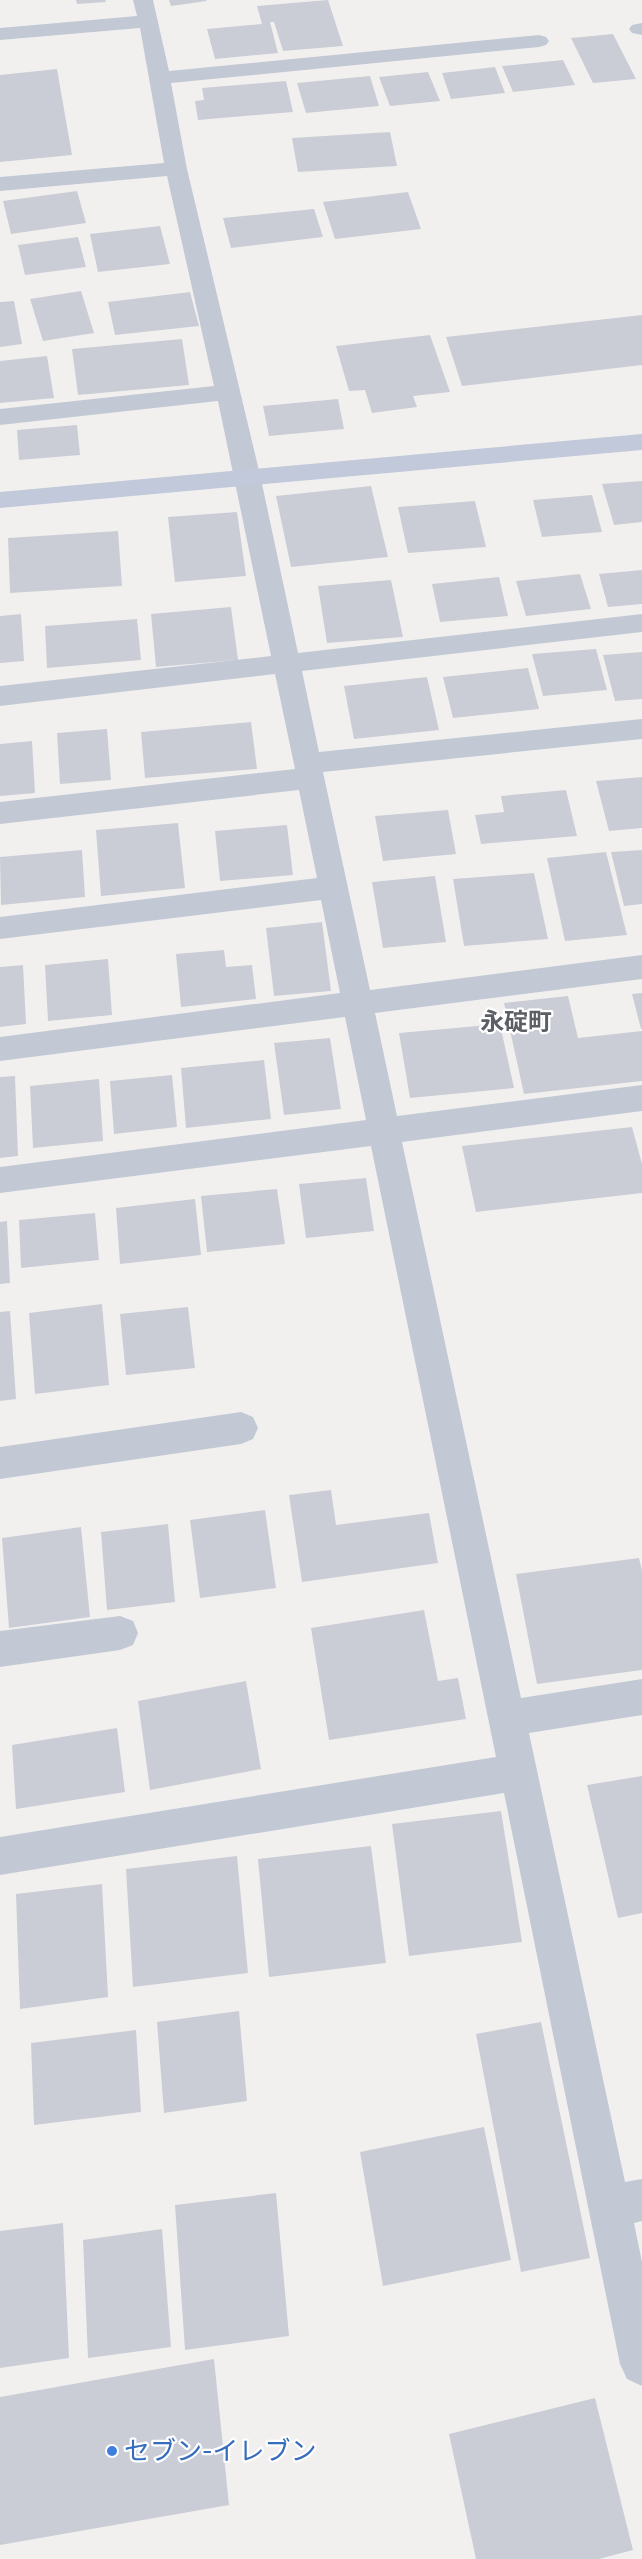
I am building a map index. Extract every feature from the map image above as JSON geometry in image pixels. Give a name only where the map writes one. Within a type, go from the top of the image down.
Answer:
[{"type":"street","points":[[0,17],[145,9]]},
{"type":"street","points":[[0,34],[145,9]]},
{"type":"street","points":[[145,9],[176,169],[248,479],[518,1772],[626,2203],[642,2364]]},
{"type":"street","points":[[159,78],[539,41]]},
{"type":"street","points":[[0,184],[176,169]]},
{"type":"street","points":[[0,417],[228,392]]},
{"type":"street","points":[[0,500],[642,442]]},
{"type":"street","points":[[0,696],[642,623]]},
{"type":"street","points":[[0,813],[309,770],[642,729]]},
{"type":"street","points":[[0,928],[333,887]]},
{"type":"street","points":[[0,1049],[642,967]]},
{"type":"street","points":[[0,1180],[642,1098]]},
{"type":"street","points":[[0,1463],[241,1428]]},
{"type":"street","points":[[0,1648],[120,1633]]},
{"type":"street","points":[[507,1718],[642,1697]]},
{"type":"street","points":[[0,1856],[518,1772]]},
{"type":"building","points":[[76,0],[105,0],[106,2],[77,4]]},
{"type":"building","points":[[169,0],[206,0],[207,1],[171,6]]},
{"type":"building","points":[[328,0],[343,46],[283,51],[274,22],[270,22],[278,53],[215,59],[207,29],[262,24],[257,6]]},
{"type":"building","points":[[613,34],[636,79],[593,83],[571,38]]},
{"type":"building","points":[[563,60],[575,85],[513,92],[502,66]]},
{"type":"building","points":[[495,67],[505,93],[451,99],[442,73]]},
{"type":"building","points":[[57,69],[72,155],[0,162],[0,75]]},
{"type":"building","points":[[428,72],[440,101],[390,106],[379,77]]},
{"type":"building","points":[[370,76],[379,106],[306,113],[297,83]]},
{"type":"building","points":[[286,81],[293,112],[198,120],[195,101],[204,100],[202,88]]},
{"type":"building","points":[[390,132],[397,166],[298,172],[292,138]]},
{"type":"building","points":[[77,191],[86,223],[11,234],[3,201]]},
{"type":"building","points":[[408,192],[421,229],[335,239],[323,202]]},
{"type":"building","points":[[314,209],[323,237],[231,248],[223,218]]},
{"type":"building","points":[[160,226],[170,264],[98,272],[90,234]]},
{"type":"building","points":[[78,237],[86,267],[25,275],[18,245]]},
{"type":"building","points":[[81,291],[94,333],[43,341],[30,299]]},
{"type":"building","points":[[190,292],[199,326],[115,335],[108,302]]},
{"type":"building","points":[[14,301],[22,344],[0,347],[0,302]]},
{"type":"building","points":[[642,315],[642,365],[462,386],[446,337]]},
{"type":"building","points":[[430,335],[450,392],[413,396],[417,407],[372,413],[365,390],[349,391],[336,346]]},
{"type":"building","points":[[182,339],[189,385],[78,395],[72,349]]},
{"type":"building","points":[[47,356],[54,398],[0,403],[0,361]]},
{"type":"building","points":[[338,399],[344,429],[269,436],[263,406]]},
{"type":"building","points":[[77,425],[80,455],[19,460],[17,430]]},
{"type":"building","points":[[642,481],[642,522],[614,525],[602,484]]},
{"type":"building","points":[[371,486],[388,557],[291,567],[276,496]]},
{"type":"building","points":[[592,495],[602,532],[542,537],[533,500]]},
{"type":"building","points":[[475,501],[486,547],[408,553],[398,507]]},
{"type":"building","points":[[237,512],[246,576],[175,582],[168,517]]},
{"type":"building","points":[[118,531],[122,586],[10,593],[8,538]]},
{"type":"building","points":[[642,570],[642,604],[608,607],[599,574]]},
{"type":"building","points":[[580,574],[591,609],[526,616],[516,581]]},
{"type":"building","points":[[499,577],[508,616],[440,622],[432,584]]},
{"type":"building","points":[[391,580],[403,637],[327,643],[318,586]]},
{"type":"building","points":[[231,607],[238,660],[156,667],[151,614]]},
{"type":"building","points":[[21,614],[24,661],[0,663],[0,616]]},
{"type":"building","points":[[137,619],[141,660],[47,668],[45,626]]},
{"type":"building","points":[[596,649],[607,690],[543,696],[532,654]]},
{"type":"building","points":[[642,652],[642,699],[615,701],[603,655]]},
{"type":"building","points":[[528,668],[539,709],[453,718],[443,677]]},
{"type":"building","points":[[427,677],[439,730],[354,739],[344,686]]},
{"type":"building","points":[[251,722],[257,769],[145,778],[141,732]]},
{"type":"building","points":[[107,729],[111,780],[60,784],[57,733]]},
{"type":"building","points":[[32,741],[35,793],[0,796],[0,744]]},
{"type":"building","points":[[642,777],[642,828],[609,831],[596,781]]},
{"type":"building","points":[[566,790],[577,836],[481,844],[475,815],[504,812],[501,796]]},
{"type":"building","points":[[448,810],[456,854],[383,861],[375,816]]},
{"type":"building","points":[[178,823],[185,888],[101,896],[96,830]]},
{"type":"building","points":[[287,825],[293,875],[220,881],[215,831]]},
{"type":"building","points":[[82,850],[85,897],[1,905],[0,857]]},
{"type":"building","points":[[642,850],[642,904],[624,906],[611,852]]},
{"type":"building","points":[[606,852],[627,935],[565,941],[547,858]]},
{"type":"building","points":[[534,873],[548,939],[464,946],[453,879]]},
{"type":"building","points":[[435,876],[446,942],[383,948],[372,882]]},
{"type":"building","points":[[322,922],[331,991],[274,996],[266,928]]},
{"type":"building","points":[[224,950],[226,967],[252,965],[256,999],[181,1007],[176,954]]},
{"type":"building","points":[[108,959],[112,1015],[48,1021],[45,965]]},
{"type":"building","points":[[23,965],[26,1024],[0,1027],[0,967]]},
{"type":"building","points":[[642,993],[642,1029],[641,1029],[632,994]]},
{"type":"building","points":[[568,996],[578,1038],[642,1031],[642,1081],[524,1094],[504,1003]]},
{"type":"building","points":[[500,1024],[514,1088],[410,1098],[399,1033]]},
{"type":"building","points":[[330,1038],[341,1109],[284,1115],[274,1043]]},
{"type":"building","points":[[264,1060],[271,1119],[186,1128],[181,1068]]},
{"type":"building","points":[[172,1075],[177,1127],[114,1134],[110,1081]]},
{"type":"building","points":[[15,1076],[18,1156],[0,1158],[0,1077]]},
{"type":"building","points":[[99,1079],[103,1141],[33,1148],[30,1086]]},
{"type":"building","points":[[632,1127],[642,1164],[642,1193],[476,1212],[462,1146]]},
{"type":"building","points":[[366,1178],[374,1231],[306,1238],[299,1184]]},
{"type":"building","points":[[277,1189],[285,1244],[207,1252],[201,1196]]},
{"type":"building","points":[[195,1199],[201,1255],[120,1264],[116,1208]]},
{"type":"building","points":[[95,1213],[99,1260],[21,1268],[19,1220]]},
{"type":"building","points":[[7,1221],[10,1283],[0,1284],[0,1222]]},
{"type":"building","points":[[102,1304],[109,1385],[35,1394],[29,1313]]},
{"type":"building","points":[[188,1307],[195,1368],[126,1375],[120,1314]]},
{"type":"building","points":[[10,1311],[16,1399],[0,1401],[0,1312]]},
{"type":"building","points":[[331,1490],[336,1525],[429,1513],[438,1563],[302,1582],[289,1495]]},
{"type":"building","points":[[265,1510],[276,1588],[200,1598],[190,1520]]},
{"type":"building","points":[[168,1524],[175,1602],[107,1610],[101,1532]]},
{"type":"building","points":[[81,1527],[90,1617],[9,1628],[2,1538]]},
{"type":"building","points":[[639,1558],[642,1570],[642,1670],[537,1684],[516,1574]]},
{"type":"building","points":[[424,1610],[438,1681],[458,1678],[466,1719],[329,1740],[311,1628]]},
{"type":"building","points":[[246,1681],[261,1769],[150,1790],[138,1701]]},
{"type":"building","points":[[117,1728],[125,1792],[16,1809],[12,1745]]},
{"type":"building","points":[[642,1776],[642,1913],[618,1918],[587,1785]]},
{"type":"building","points":[[501,1811],[522,1942],[409,1956],[392,1824]]},
{"type":"building","points":[[371,1846],[386,1963],[269,1977],[258,1859]]},
{"type":"building","points":[[237,1856],[248,1973],[133,1987],[126,1869]]},
{"type":"building","points":[[102,1884],[108,1997],[20,2009],[16,1894]]},
{"type":"building","points":[[239,2011],[247,2101],[164,2113],[157,2022]]},
{"type":"building","points":[[541,2022],[590,2258],[521,2272],[476,2034]]},
{"type":"building","points":[[136,2030],[141,2112],[34,2125],[31,2043]]},
{"type":"building","points":[[484,2127],[511,2260],[383,2286],[360,2152]]},
{"type":"building","points":[[276,2193],[289,2336],[185,2350],[175,2205]]},
{"type":"building","points":[[63,2223],[69,2358],[0,2368],[0,2231]]},
{"type":"building","points":[[162,2229],[171,2347],[88,2358],[83,2240]]},
{"type":"building","name":"セブン-イレブン","points":[[214,2359],[229,2505],[0,2545],[0,2397]]},
{"type":"building","points":[[595,2398],[633,2550],[599,2559],[476,2559],[449,2434]]},
{"type":"place","name":"セブン-イレブン","points":[[112,2451]]},
{"type":"district","name":"永碇町","points":[[516,1022]]}]
